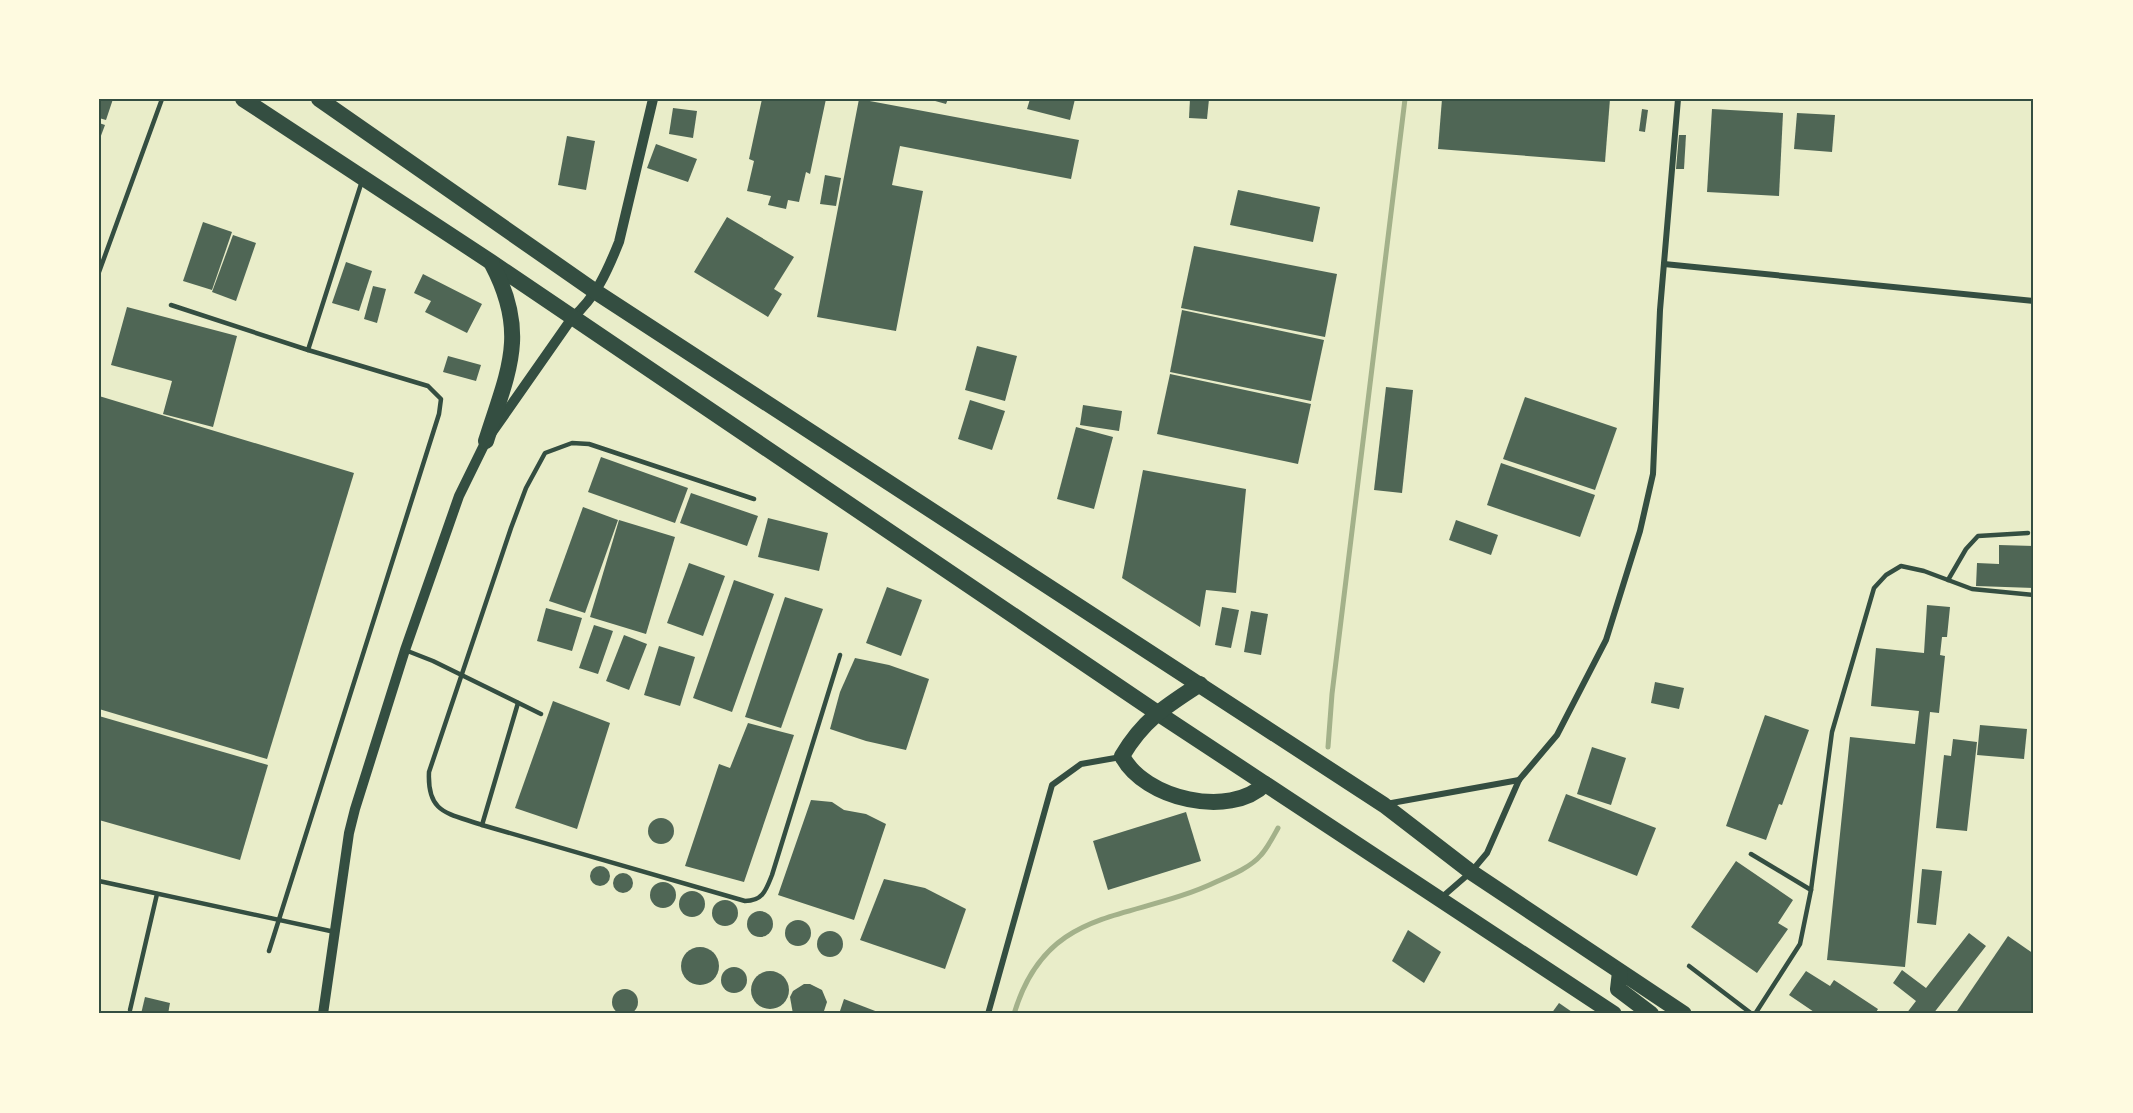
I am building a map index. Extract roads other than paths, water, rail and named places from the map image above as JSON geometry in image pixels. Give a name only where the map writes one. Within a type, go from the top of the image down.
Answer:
[{"type":"highway","points":[[243,99],[491,262],[1156,712],[1614,1014]]},
{"type":"highway","points":[[320,99],[596,292],[1384,805],[1471,872],[1684,1014]]},
{"type":"highway","points":[[486,441],[508,372],[513,329],[506,291],[491,262]]},
{"type":"highway","points":[[1200,684],[1156,712],[1136,733],[1122,756],[1130,771],[1160,792],[1200,801],[1238,799],[1255,794],[1265,784]]},
{"type":"highway","points":[[1620,972],[1618,989],[1651,1014]]},
{"type":"street","points":[[323,1014],[352,821],[405,651],[459,496],[486,441],[572,318],[589,303],[596,292],[619,242],[653,99]]},
{"type":"street","points":[[1440,898],[1471,872],[1487,853],[1519,780],[1557,735],[1606,640],[1640,531],[1653,474],[1664,264],[1678,99]]},
{"type":"street","points":[[1664,264],[2034,301]]},
{"type":"street","points":[[988,1014],[1052,785],[1081,764],[1122,756]]},
{"type":"street","points":[[1384,805],[1519,780]]},
{"type":"lane","points":[[99,272],[162,99]]},
{"type":"lane","points":[[308,350],[362,179]]},
{"type":"lane","points":[[171,305],[428,386],[441,399],[439,414],[269,951]]},
{"type":"lane","points":[[754,499],[589,444],[572,443],[546,453],[526,488],[510,528],[429,772],[428,790],[432,801],[445,812],[482,825],[746,901],[755,901],[764,894],[772,875],[840,655]]},
{"type":"lane","points":[[1947,580],[1966,549],[1978,536],[2028,533]]},
{"type":"lane","points":[[1689,966],[1754,1014],[1800,944],[1811,890],[1832,732],[1874,588],[1886,575],[1901,567],[1972,589],[2034,596]]},
{"type":"lane","points":[[405,651],[541,714]]},
{"type":"lane","points":[[482,825],[519,703]]},
{"type":"lane","points":[[1751,854],[1811,890]]},
{"type":"lane","points":[[99,881],[335,932]]},
{"type":"lane","points":[[130,1010],[156,894]]},
{"type":"waterway","points":[[1328,747],[1332,694],[1405,99]]},
{"type":"waterway","points":[[1014,1014],[1029,978],[1048,952],[1070,934],[1124,912],[1186,894],[1235,873],[1261,855],[1278,828]]}]
